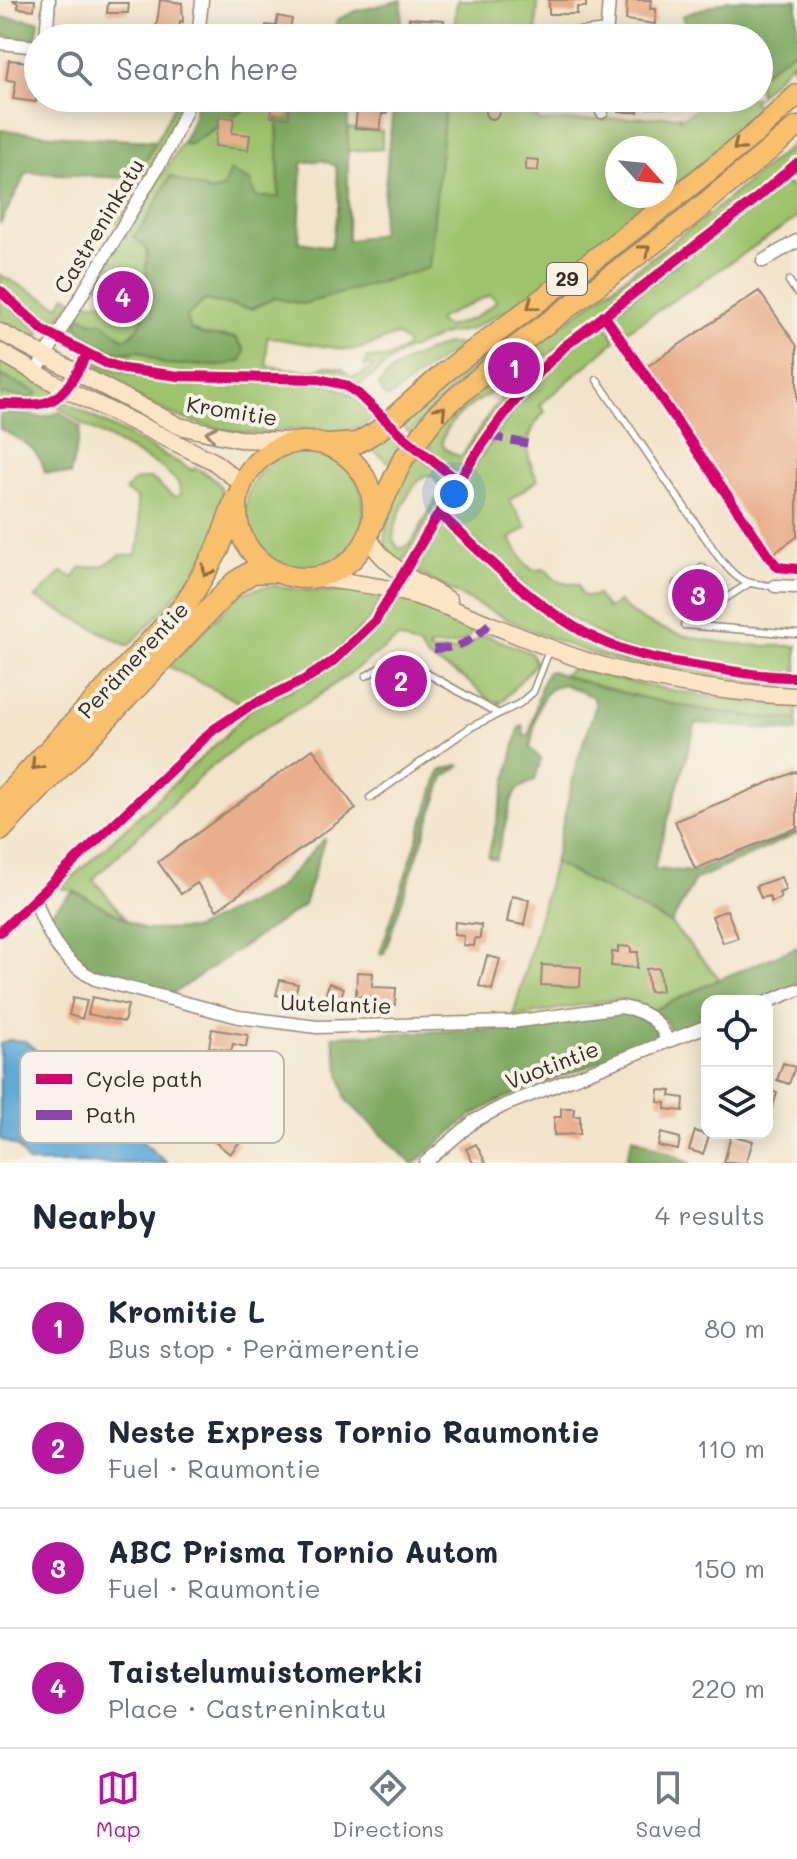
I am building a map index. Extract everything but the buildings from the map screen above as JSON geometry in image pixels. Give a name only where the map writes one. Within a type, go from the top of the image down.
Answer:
[{"type":"highway","name":"29","points":[[288,441],[328,445],[357,443],[379,430],[445,372],[670,202],[757,132],[797,95]]},
{"type":"highway","name":"29","points":[[320,578],[348,564],[364,547],[403,459],[449,403],[510,351],[685,220],[797,127]]},
{"type":"highway","points":[[288,441],[260,458],[238,491],[240,520],[251,549],[273,571],[289,576],[320,578]]},
{"type":"highway","points":[[328,445],[347,456],[365,481],[370,531]]},
{"type":"highway","name":"Perämerentie","points":[[0,803],[186,604],[218,549],[238,491]]},
{"type":"highway","name":"Perämerentie","points":[[0,830],[235,583],[252,572],[273,571]]},
{"type":"main road","name":"Kromitie","points":[[0,332],[179,426],[239,439],[288,441]]},
{"type":"main road","name":"Kromitie","points":[[0,352],[65,389],[213,461],[238,491]]},
{"type":"main road","points":[[370,531],[381,557],[489,624]]},
{"type":"main road","points":[[320,578],[393,590],[593,663],[654,679],[736,692],[797,696]]},
{"type":"street","points":[[47,24],[49,0]]},
{"type":"street","points":[[199,24],[202,0]]},
{"type":"street","points":[[607,24],[609,0]]},
{"type":"street","points":[[0,43],[24,46]]},
{"type":"street","name":"Castreninkatu","points":[[36,372],[157,171],[183,112]]},
{"type":"street","points":[[763,261],[797,241]]},
{"type":"street","points":[[775,586],[797,587]]},
{"type":"street","name":"Uutelantie","points":[[36,901],[50,937],[81,971],[95,979],[239,1017],[317,1027],[363,1028],[512,1022],[621,1007],[652,1019],[664,1031],[667,1041]]},
{"type":"street","points":[[773,1000],[797,990]]},
{"type":"street","name":"Vuotintie","points":[[425,1163],[474,1121],[495,1110],[701,1028]]},
{"type":"lane","points":[[789,281],[797,293]]},
{"type":"lane","points":[[597,380],[735,577],[748,584],[775,586]]},
{"type":"lane","points":[[702,567],[724,599]]},
{"type":"lane","points":[[694,572],[715,605]]},
{"type":"lane","points":[[683,579],[706,611]]},
{"type":"lane","points":[[676,584],[698,616]]},
{"type":"lane","points":[[748,584],[684,625],[797,634]]},
{"type":"lane","points":[[370,798],[471,727],[519,704],[533,692],[550,648]]},
{"type":"lane","points":[[366,676],[398,657],[497,713]]},
{"type":"green space","points":[[402,0],[401,24],[335,24],[337,20],[356,11]]},
{"type":"green space","points":[[457,0],[538,0],[537,24],[454,24]]},
{"type":"green space","points":[[729,0],[797,0],[797,48],[773,65],[773,24],[685,24],[682,16]]},
{"type":"green space","points":[[0,17],[39,21],[39,24],[24,24],[24,38],[0,35]]},
{"type":"green space","points":[[797,48],[794,60],[773,81],[773,65]]},
{"type":"green space","points":[[797,61],[797,83],[773,103],[773,95],[792,78],[795,71],[792,65]]},
{"type":"green space","points":[[797,106],[797,117],[739,167],[480,365],[443,397],[410,433],[400,424],[422,402],[668,208],[677,208],[677,201]]},
{"type":"green space","points":[[171,112],[178,112],[165,146],[118,223],[109,223],[137,179]]},
{"type":"green space","points":[[194,112],[240,112],[188,145],[182,143]]},
{"type":"green space","points":[[241,112],[277,112],[279,197],[255,197],[231,171],[223,189],[209,192],[170,177],[144,225],[133,236],[147,247],[143,321],[135,332],[124,339],[105,324],[78,319],[163,364],[219,366],[240,361],[245,351],[236,338],[203,335],[190,329],[186,317],[205,300],[252,309],[274,298],[303,304],[428,268],[445,112],[532,112],[541,122],[680,116],[680,119],[692,112],[763,112],[677,184],[677,136],[605,136],[605,208],[647,208],[521,302],[469,330],[445,334],[403,352],[359,386],[318,376],[187,374],[155,370],[123,364],[65,338],[84,303],[105,301],[105,287],[95,284],[182,143],[189,145]],"holes":[[[490,295],[496,300],[474,318],[448,327],[438,322],[440,318]],[[396,335],[406,342],[407,347],[388,358],[367,358],[364,366],[373,367],[351,377],[342,369],[328,366],[309,371],[267,366],[267,337],[347,350],[363,348]]]},
{"type":"green space","points":[[277,112],[348,112],[348,241],[380,234],[393,112],[445,112],[429,268],[303,304],[274,298],[252,309],[205,300],[186,317],[190,329],[203,335],[236,338],[245,351],[241,361],[219,366],[163,364],[139,350],[113,351],[90,338],[77,326],[82,316],[93,323],[101,321],[124,339],[141,322],[147,251],[133,237],[144,225],[171,176],[210,192],[223,189],[230,171],[251,182],[255,197],[279,197]],"holes":[[[322,160],[336,166],[339,203],[331,247],[299,242],[302,163]]]},
{"type":"green space","points":[[347,128],[382,131],[382,149],[348,151]]},
{"type":"green space","points":[[0,130],[156,141],[137,179],[27,172],[0,224]]},
{"type":"green space","points":[[797,141],[797,159],[694,243],[536,364],[534,362],[525,374],[516,364],[545,338],[718,207]]},
{"type":"green space","points":[[782,182],[797,189],[797,218],[627,331],[620,330],[612,318],[615,311]]},
{"type":"green space","points":[[0,275],[59,306],[66,295],[72,299],[52,327],[45,326],[31,318],[0,287]]},
{"type":"green space","points":[[0,295],[41,335],[25,336],[0,325]]},
{"type":"green space","points":[[601,322],[609,328],[615,341],[540,405],[545,412],[533,428],[528,444],[530,462],[538,480],[509,500],[527,527],[510,539],[533,570],[546,569],[559,582],[578,584],[582,595],[597,595],[608,609],[619,602],[655,626],[702,639],[797,646],[797,674],[767,673],[648,655],[619,646],[541,600],[450,519],[447,512],[450,503],[500,429],[536,384]]},
{"type":"green space","points":[[447,344],[457,344],[458,347],[390,397],[384,396],[379,386],[391,371]]},
{"type":"green space","points":[[0,360],[57,392],[55,396],[37,403],[0,401],[1,394],[31,398],[38,393],[0,375]]},
{"type":"green space","points":[[90,360],[147,377],[325,383],[351,394],[373,419],[355,429],[340,432],[303,429],[261,433],[212,427],[168,413],[85,369]]},
{"type":"green space","points":[[507,372],[514,373],[520,386],[499,410],[460,472],[455,473],[430,452],[431,447],[424,444],[453,413]],"holes":[[[512,384],[462,456],[445,449],[442,443],[445,433],[459,415],[488,395]]]},
{"type":"green space","points":[[0,375],[38,393],[31,398],[0,394]]},
{"type":"green space","points":[[65,402],[192,470],[196,468],[220,486],[224,505],[219,526],[208,549],[176,595],[128,646],[36,598],[62,572],[74,578],[80,568],[102,566],[121,555],[135,555],[140,533],[137,498],[125,491],[134,481],[150,478],[176,497],[181,494],[178,482],[161,467],[82,424],[59,407]]},
{"type":"green space","points":[[6,412],[43,417],[60,412],[81,428],[70,475],[45,472],[34,451],[0,429],[0,415]]},
{"type":"green space","points":[[389,434],[401,444],[391,464],[371,449]]},
{"type":"green space","points":[[305,451],[327,456],[347,468],[359,488],[364,510],[359,532],[347,552],[327,564],[305,569],[283,564],[263,552],[251,532],[246,510],[251,488],[263,468],[283,456]]},
{"type":"green space","points":[[416,456],[444,474],[451,486],[401,565],[384,546],[385,533],[394,499]],"holes":[[[425,475],[433,476],[442,489],[412,542],[398,548],[393,539],[404,504],[419,480]]]},
{"type":"green space","points":[[440,522],[518,593],[591,643],[632,658],[730,676],[797,679],[795,686],[718,680],[642,667],[584,651],[528,628],[420,574],[417,570],[420,557]]},
{"type":"green space","points":[[275,586],[382,595],[371,618],[329,659],[244,705],[168,666],[241,593]]},
{"type":"green space","points":[[398,600],[422,606],[472,631],[461,643],[431,646],[428,647],[430,651],[461,651],[483,635],[531,653],[536,663],[499,705],[498,700],[493,703],[464,678],[426,657],[420,647],[399,638],[314,699],[251,736],[205,772],[93,879],[126,919],[74,891],[61,888],[225,736],[251,708],[305,683],[334,665],[377,623],[391,603],[396,604]]},
{"type":"green space","points":[[574,668],[685,693],[797,706],[797,720],[737,715],[678,705],[562,675]]},
{"type":"green space","points":[[547,672],[611,690],[672,704],[797,720],[797,732],[696,723],[654,869],[694,872],[797,831],[797,834],[695,880],[671,924],[554,863],[576,765],[596,705],[593,697],[563,684],[546,693],[541,701],[530,748],[541,759],[535,780],[518,789],[512,799],[496,859],[488,857],[519,728],[523,726],[524,736],[529,736],[541,686]]},
{"type":"green space","points":[[460,766],[444,777],[384,954],[380,953],[440,771]]},
{"type":"green space","points":[[325,838],[304,905],[174,993],[116,978],[83,963],[69,952],[46,917],[74,891],[145,930],[195,929],[277,889]]},
{"type":"green space","points":[[554,863],[671,924],[720,979],[652,1011],[616,999],[513,1017]]},
{"type":"green space","points":[[797,947],[797,984],[770,995],[701,995],[701,1022],[672,1034],[665,1020],[652,1011]]},
{"type":"green space","points":[[620,1010],[650,1023],[662,1038],[500,1100],[471,1116],[415,1163],[411,1163],[346,1100],[332,1036],[513,1028]]},
{"type":"green space","points":[[633,1137],[691,1163],[625,1163]]},
{"type":"water","points":[[8,1040],[25,1041],[37,1051],[20,1051],[20,1143],[144,1143],[167,1163],[28,1163],[18,1147],[0,1139],[0,1044]]},
{"type":"marked path","points":[[488,436],[535,445]]},
{"type":"marked path","points":[[434,649],[464,643],[489,624]]},
{"type":"cycle path","points":[[0,932],[213,730],[248,707],[304,680],[332,662],[375,621],[461,477],[509,408],[536,376],[565,346],[751,203],[797,163]]},
{"type":"cycle path","points":[[0,291],[44,331],[124,369],[179,376],[319,379],[345,385],[458,481]]},
{"type":"cycle path","points":[[604,315],[771,559],[778,567],[797,569]]},
{"type":"cycle path","points":[[0,404],[34,405],[56,398],[68,386],[87,354]]},
{"type":"cycle path","points":[[440,514],[522,590],[568,623],[616,647],[660,659],[751,674],[797,677]]},
{"type":"place","name":"Taistelumuistomerkki","points":[[123,297]]},
{"type":"place","name":"Kromitie L","points":[[514,368]]},
{"type":"place","name":"ABC Prisma Tornio Autom","points":[[698,595]]},
{"type":"place","name":"Neste Express Tornio Raumontie","points":[[401,681]]}]
